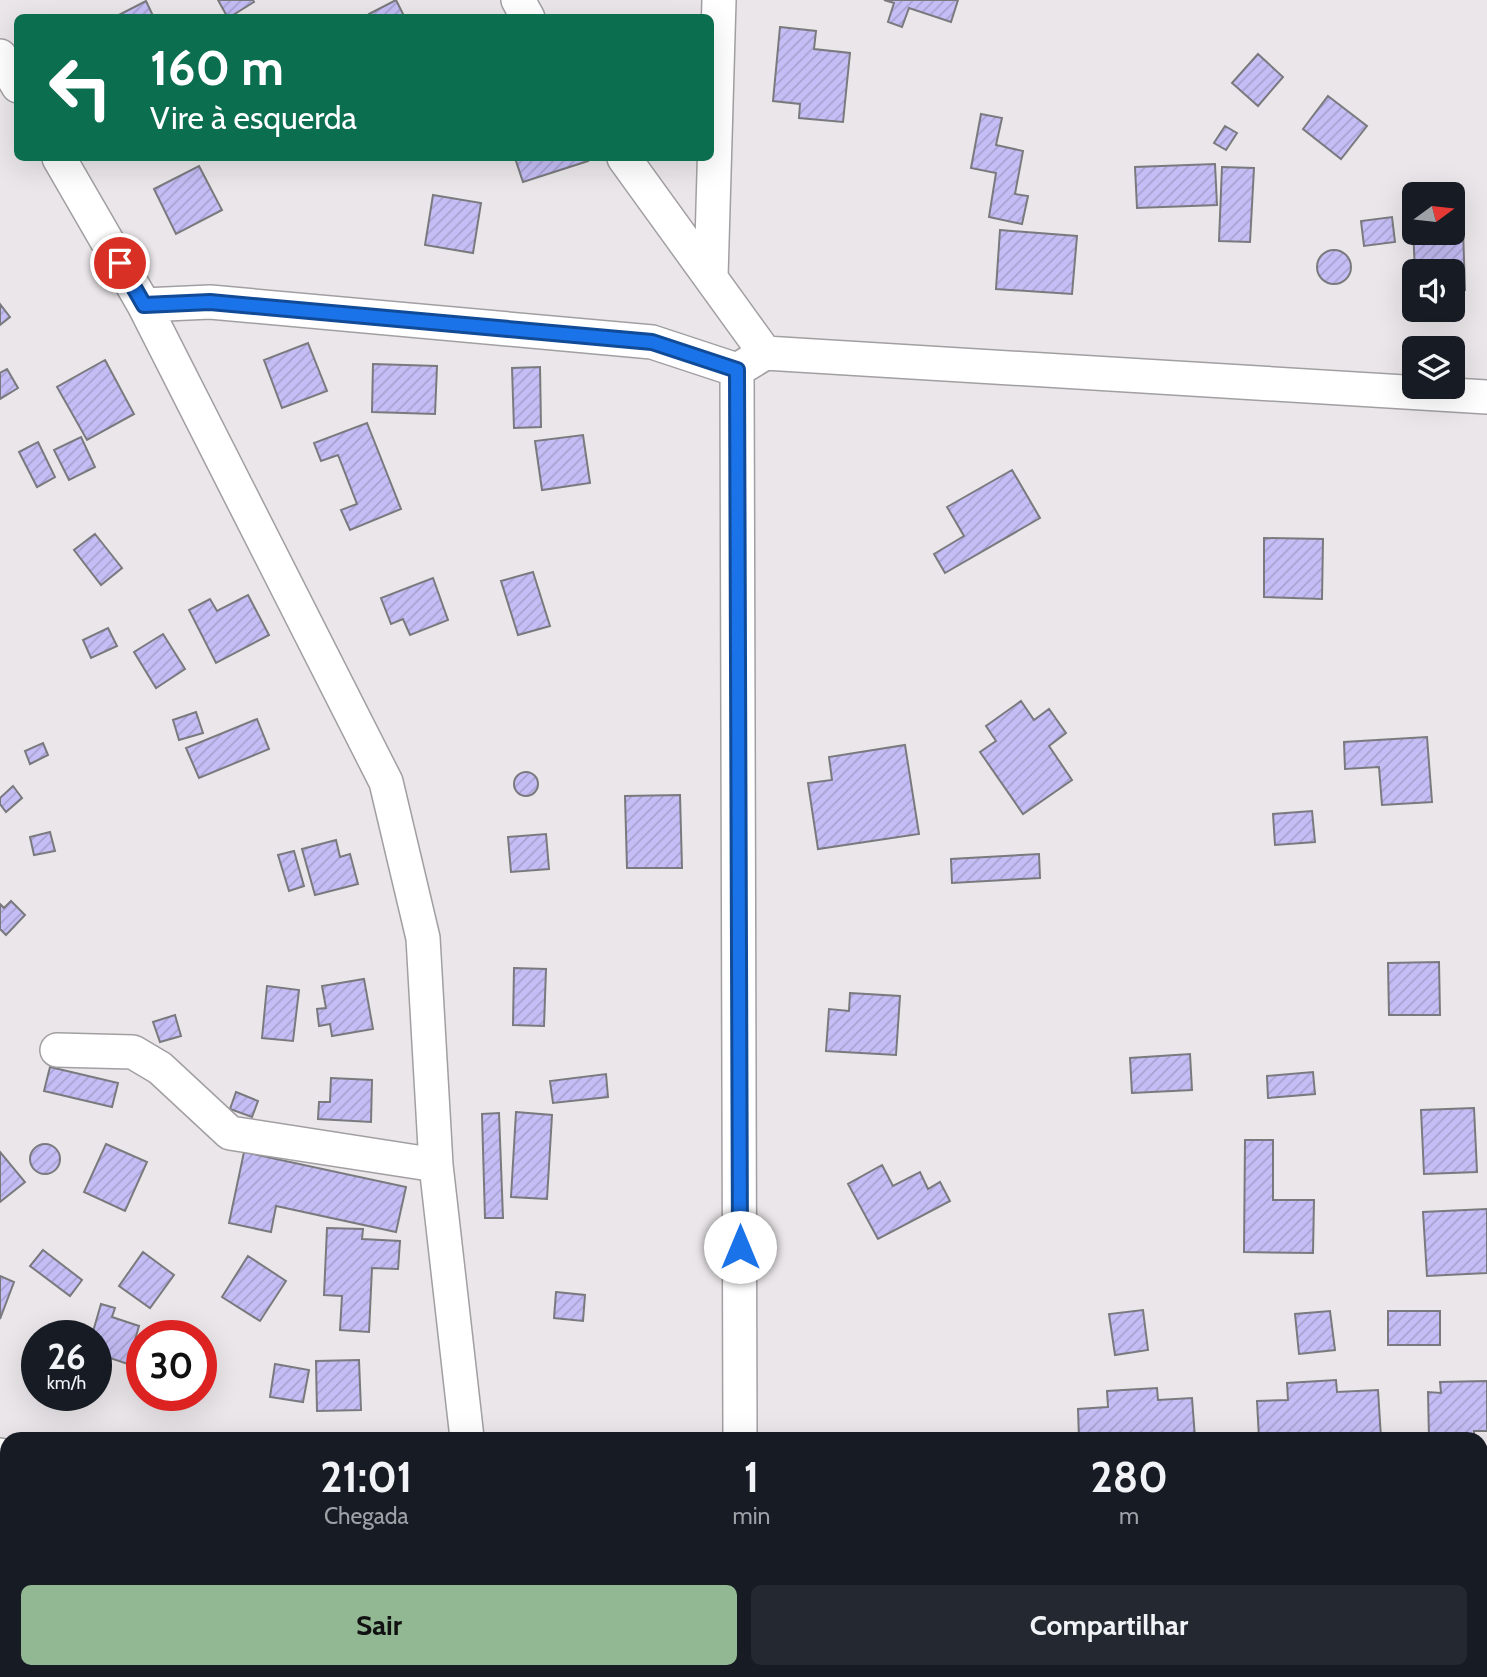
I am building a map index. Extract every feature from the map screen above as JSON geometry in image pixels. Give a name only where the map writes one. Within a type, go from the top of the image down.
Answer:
[{"type":"street","points":[[711,278],[719,0]]},
{"type":"street","points":[[0,56],[14,79]]},
{"type":"street","points":[[61,161],[144,305],[386,782],[423,938],[436,1165],[466,1432]]},
{"type":"street","points":[[626,161],[765,353]]},
{"type":"street","points":[[144,305],[210,302],[652,342],[737,370],[765,353],[1487,397]]},
{"type":"street","points":[[737,370],[740,1432]]},
{"type":"street","points":[[57,1051],[133,1052],[160,1068],[230,1133],[436,1165]]},
{"type":"building","points":[[218,0],[254,2],[234,14],[226,14]]},
{"type":"building","points":[[396,0],[403,14],[369,14]]},
{"type":"building","points":[[884,0],[958,0],[951,22],[909,8],[902,27],[888,22],[894,3]]},
{"type":"building","points":[[146,1],[152,14],[121,14]]},
{"type":"building","points":[[780,27],[816,31],[814,49],[850,53],[843,122],[799,118],[800,104],[773,101]]},
{"type":"building","points":[[1258,54],[1283,77],[1258,106],[1232,83]]},
{"type":"building","points":[[1328,96],[1367,126],[1341,159],[1303,129]]},
{"type":"building","points":[[981,114],[1002,118],[996,145],[1023,151],[1015,194],[1028,196],[1022,224],[989,217],[996,173],[971,168]]},
{"type":"building","points":[[1225,126],[1237,133],[1226,150],[1214,143]]},
{"type":"building","points":[[516,161],[588,161],[523,182]]},
{"type":"building","points":[[1215,164],[1217,205],[1137,208],[1135,167]]},
{"type":"building","points":[[199,166],[222,210],[176,234],[154,189]]},
{"type":"building","points":[[1222,167],[1254,168],[1250,242],[1219,241]]},
{"type":"building","points":[[433,195],[481,203],[473,253],[425,245]]},
{"type":"building","points":[[1392,217],[1395,242],[1364,246],[1361,221]]},
{"type":"building","points":[[1000,230],[1077,236],[1072,294],[996,289]]},
{"type":"building","points":[[1414,245],[1464,245],[1464,259],[1414,259]]},
{"type":"building","points":[[1334,250],[1346,255],[1351,267],[1346,279],[1334,284],[1322,279],[1317,267],[1322,255]]},
{"type":"building","points":[[0,304],[10,317],[0,325]]},
{"type":"building","points":[[308,343],[327,391],[282,408],[264,360]]},
{"type":"building","points":[[105,360],[134,414],[87,440],[57,387]]},
{"type":"building","points":[[373,364],[437,366],[435,414],[372,412]]},
{"type":"building","points":[[540,367],[541,427],[514,428],[512,368]]},
{"type":"building","points":[[7,369],[18,388],[0,399],[0,373]]},
{"type":"building","points":[[367,423],[401,509],[350,530],[341,510],[357,504],[338,455],[321,461],[314,443]]},
{"type":"building","points":[[583,435],[590,483],[542,490],[535,441]]},
{"type":"building","points":[[81,437],[95,467],[69,480],[54,450]]},
{"type":"building","points":[[38,442],[55,477],[37,487],[19,452]]},
{"type":"building","points":[[1012,470],[1040,518],[945,573],[934,554],[964,536],[947,507]]},
{"type":"building","points":[[95,534],[122,568],[101,585],[74,550]]},
{"type":"building","points":[[1264,538],[1323,539],[1322,599],[1264,597]]},
{"type":"building","points":[[533,572],[550,626],[518,635],[501,581]]},
{"type":"building","points":[[433,578],[448,620],[410,635],[403,619],[391,624],[381,598]]},
{"type":"building","points":[[248,595],[269,635],[216,663],[189,610],[210,599],[217,611]]},
{"type":"building","points":[[108,628],[117,646],[91,658],[83,640]]},
{"type":"building","points":[[163,634],[185,669],[156,688],[134,652]]},
{"type":"building","points":[[1021,701],[1034,720],[1049,709],[1066,733],[1049,746],[1072,780],[1023,814],[980,752],[996,741],[986,726]]},
{"type":"building","points":[[196,712],[203,733],[179,740],[173,720]]},
{"type":"building","points":[[257,719],[269,749],[199,778],[186,748]]},
{"type":"building","points":[[1427,737],[1432,802],[1382,805],[1379,767],[1345,769],[1344,742]]},
{"type":"building","points":[[43,743],[48,755],[30,764],[25,751]]},
{"type":"building","points":[[905,745],[919,834],[818,849],[808,783],[832,780],[829,757]]},
{"type":"building","points":[[526,772],[534,776],[538,784],[534,792],[526,796],[518,792],[514,784],[518,776]]},
{"type":"building","points":[[13,786],[22,798],[6,812],[0,804],[0,798]]},
{"type":"building","points":[[680,795],[682,868],[627,868],[625,796]]},
{"type":"building","points":[[1312,811],[1315,842],[1275,845],[1273,814]]},
{"type":"building","points":[[50,832],[55,851],[34,855],[30,837]]},
{"type":"building","points":[[546,834],[549,869],[511,872],[508,837]]},
{"type":"building","points":[[336,840],[340,857],[350,854],[358,884],[315,895],[302,849]]},
{"type":"building","points":[[294,851],[304,886],[289,891],[278,855]]},
{"type":"building","points":[[1039,854],[1040,878],[952,883],[951,859]]},
{"type":"building","points":[[11,901],[25,915],[6,935],[0,929],[0,904],[4,908]]},
{"type":"building","points":[[1439,962],[1440,1015],[1389,1015],[1388,963]]},
{"type":"building","points":[[514,968],[546,969],[544,1026],[513,1025]]},
{"type":"building","points":[[364,979],[373,1029],[332,1036],[330,1024],[319,1026],[317,1009],[326,1008],[322,986]]},
{"type":"building","points":[[267,986],[299,990],[293,1041],[262,1038]]},
{"type":"building","points":[[850,993],[900,996],[896,1055],[826,1051],[829,1009],[849,1011]]},
{"type":"building","points":[[175,1015],[181,1036],[160,1042],[153,1022]]},
{"type":"building","points":[[1190,1054],[1192,1090],[1132,1093],[1130,1058]]},
{"type":"building","points":[[50,1067],[118,1083],[112,1107],[44,1091]]},
{"type":"building","points":[[1313,1072],[1315,1094],[1268,1098],[1267,1076]]},
{"type":"building","points":[[606,1074],[608,1097],[553,1103],[550,1081]]},
{"type":"building","points":[[331,1078],[372,1080],[371,1122],[318,1119],[319,1102],[330,1102]]},
{"type":"building","points":[[236,1092],[258,1101],[252,1117],[230,1109]]},
{"type":"building","points":[[1474,1108],[1477,1172],[1424,1174],[1421,1110]]},
{"type":"building","points":[[516,1112],[552,1115],[547,1199],[511,1197]]},
{"type":"building","points":[[499,1113],[503,1218],[485,1218],[482,1114]]},
{"type":"building","points":[[1245,1140],[1273,1140],[1273,1200],[1314,1200],[1313,1253],[1244,1252]]},
{"type":"building","points":[[45,1144],[56,1148],[60,1159],[56,1170],[45,1174],[34,1170],[30,1159],[34,1148]]},
{"type":"building","points":[[106,1144],[147,1162],[125,1211],[84,1192]]},
{"type":"building","points":[[0,1152],[25,1182],[0,1202]]},
{"type":"building","points":[[244,1152],[406,1187],[396,1232],[276,1206],[271,1232],[229,1223]]},
{"type":"building","points":[[882,1165],[893,1186],[920,1172],[928,1189],[940,1182],[950,1201],[878,1239],[848,1184]]},
{"type":"building","points":[[1487,1209],[1487,1273],[1427,1276],[1423,1212]]},
{"type":"building","points":[[327,1228],[363,1229],[362,1239],[400,1241],[398,1269],[372,1268],[369,1332],[340,1330],[342,1296],[324,1295]]},
{"type":"building","points":[[43,1250],[82,1280],[70,1296],[30,1266]]},
{"type":"building","points":[[143,1252],[174,1275],[150,1308],[119,1286]]},
{"type":"building","points":[[248,1256],[286,1281],[260,1321],[222,1297]]},
{"type":"building","points":[[0,1276],[14,1282],[0,1319]]},
{"type":"building","points":[[556,1292],[585,1295],[583,1321],[554,1318]]},
{"type":"building","points":[[101,1304],[115,1308],[112,1317],[126,1322],[126,1363],[112,1359],[112,1320],[96,1320]]},
{"type":"building","points":[[1143,1310],[1148,1350],[1115,1355],[1109,1314]]},
{"type":"building","points":[[1330,1311],[1335,1350],[1299,1354],[1295,1314]]},
{"type":"building","points":[[1388,1311],[1440,1311],[1440,1345],[1388,1345]]},
{"type":"building","points":[[359,1360],[361,1410],[317,1411],[316,1361]]},
{"type":"building","points":[[275,1364],[309,1370],[303,1402],[270,1397]]},
{"type":"building","points":[[1336,1380],[1337,1392],[1378,1390],[1381,1432],[1259,1432],[1257,1401],[1288,1400],[1287,1383]]},
{"type":"building","points":[[1487,1381],[1487,1431],[1429,1432],[1428,1392],[1441,1393],[1440,1382]]},
{"type":"building","points":[[1157,1388],[1158,1400],[1192,1398],[1195,1432],[1079,1432],[1078,1409],[1108,1407],[1107,1391]]},
{"type":"route","points":[[120,263],[144,305],[210,302],[652,342],[737,370],[740,1247]]}]
